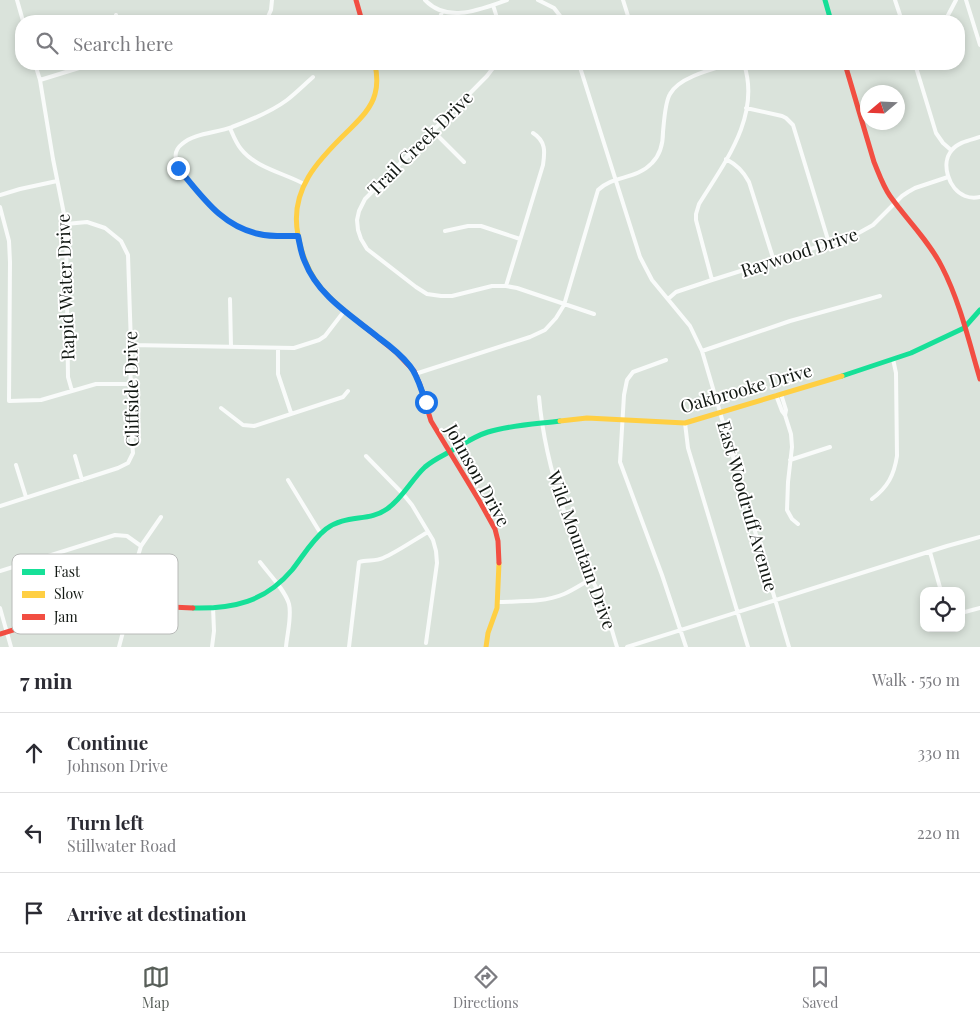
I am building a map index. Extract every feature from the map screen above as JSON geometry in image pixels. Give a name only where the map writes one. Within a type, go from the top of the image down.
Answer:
[{"type":"street","points":[[16,0],[21,15]]},
{"type":"street","points":[[269,15],[272,0]]},
{"type":"street","points":[[356,0],[360,15]]},
{"type":"street","points":[[425,0],[442,11],[459,14],[472,12],[507,0]]},
{"type":"street","points":[[538,0],[554,8],[559,15]]},
{"type":"street","points":[[623,0],[628,15]]},
{"type":"street","points":[[825,0],[829,15]]},
{"type":"street","points":[[895,0],[900,15]]},
{"type":"street","points":[[948,15],[956,0]]},
{"type":"street","points":[[966,0],[980,44]]},
{"type":"street","points":[[493,5],[496,15]]},
{"type":"street","points":[[441,15],[442,11]]},
{"type":"street","name":"Rapid Water Drive","points":[[38,70],[66,224],[68,377],[72,391]]},
{"type":"street","points":[[40,80],[72,70]]},
{"type":"street","name":"Johnson Drive","points":[[376,70],[377,87],[371,103],[362,118],[321,159],[304,184],[296,215],[298,236],[305,262],[321,290],[388,344],[411,367],[426,402],[431,420],[494,529],[499,545],[500,562],[496,609],[486,647]]},
{"type":"street","name":"Trail Creek Drive","points":[[492,70],[365,199],[357,220],[361,240],[367,249],[427,294],[452,296],[484,287],[506,286],[594,314]]},
{"type":"street","name":"East Woodruff Avenue","points":[[582,70],[640,257],[652,280],[690,326],[702,351],[790,647]]},
{"type":"street","points":[[415,374],[530,337],[545,330],[564,305],[598,190],[604,184],[635,175],[651,164],[662,145],[665,116],[670,94],[688,78],[712,70]]},
{"type":"street","points":[[712,280],[697,225],[696,214],[699,204],[738,139],[742,128],[749,93],[746,70]]},
{"type":"street","points":[[847,70],[874,162],[884,186],[942,266],[951,286],[980,379]]},
{"type":"street","points":[[917,70],[936,133],[951,150]]},
{"type":"street","points":[[298,236],[260,234],[244,230],[224,218],[208,205],[178,168],[175,154],[181,144],[186,141],[230,128],[275,108],[313,77]]},
{"type":"street","points":[[746,108],[782,116],[793,125],[829,243]]},
{"type":"street","points":[[230,128],[241,150],[250,158],[304,184]]},
{"type":"street","points":[[433,131],[464,162]]},
{"type":"street","points":[[506,286],[543,165],[544,152],[540,137],[533,133]]},
{"type":"street","points":[[980,137],[962,143],[951,150],[947,159],[948,177],[952,186],[960,194],[968,197],[980,197]]},
{"type":"street","points":[[726,159],[739,168],[749,182],[774,261]]},
{"type":"street","name":"Raywood Drive","points":[[668,299],[676,292],[855,235],[873,225],[902,196],[915,188],[948,177]]},
{"type":"street","points":[[0,195],[20,188],[58,181]]},
{"type":"street","points":[[0,207],[9,241],[10,262],[9,401],[41,400],[96,384],[130,384]]},
{"type":"street","name":"Cliffside Drive","points":[[0,506],[124,466],[128,463],[133,453],[130,417],[131,345],[128,255],[121,241],[105,228],[87,222],[66,224]]},
{"type":"street","points":[[445,231],[468,226],[481,226],[520,239]]},
{"type":"street","points":[[702,351],[790,321],[880,296]]},
{"type":"street","points":[[230,299],[231,348]]},
{"type":"street","points":[[131,345],[294,348],[319,340],[325,336],[345,310]]},
{"type":"street","name":"Oakbrooke Drive","points":[[178,606],[230,606],[258,598],[277,584],[290,571],[312,542],[326,529],[338,522],[367,517],[386,510],[403,494],[424,468],[434,460],[473,438],[488,432],[504,428],[587,418],[685,423],[918,350],[964,328],[980,310]]},
{"type":"street","points":[[278,348],[278,374],[291,413]]},
{"type":"street","points":[[872,499],[884,488],[895,468],[897,451],[896,373],[893,359]]},
{"type":"street","points":[[666,360],[633,372],[627,380],[620,462],[662,574],[686,647]]},
{"type":"street","points":[[221,408],[244,424],[254,426],[343,397],[348,391]]},
{"type":"street","points":[[779,394],[791,434],[792,447],[787,489],[787,510],[792,519],[798,524]]},
{"type":"street","name":"Wild Mountain Drive","points":[[539,397],[542,424],[557,491],[582,557],[608,616],[617,647]]},
{"type":"street","points":[[685,423],[688,448],[748,647]]},
{"type":"street","points":[[790,460],[830,447]]},
{"type":"street","points":[[75,456],[82,480]]},
{"type":"street","points":[[366,456],[412,505],[433,540],[437,563],[426,643]]},
{"type":"street","points":[[16,465],[26,497]]},
{"type":"street","points":[[288,480],[321,534]]},
{"type":"street","points":[[139,554],[141,546],[161,518]]},
{"type":"street","points":[[349,647],[359,562],[383,558],[428,532]]},
{"type":"street","points":[[56,554],[116,536],[127,536],[141,546]]},
{"type":"street","points":[[627,647],[775,599],[980,537]]},
{"type":"street","points":[[930,552],[940,587]]},
{"type":"street","points":[[260,562],[285,595],[289,604],[290,613],[286,647]]},
{"type":"street","points":[[0,571],[12,567]]},
{"type":"street","points":[[497,602],[548,599],[563,594],[591,579]]},
{"type":"street","points":[[212,647],[214,631],[213,607]]},
{"type":"street","points":[[0,608],[11,647]]},
{"type":"street","points":[[965,612],[980,608]]},
{"type":"street","name":"Oakbrooke Drive","points":[[0,634],[12,630]]},
{"type":"street","points":[[119,647],[122,634]]},
{"type":"traffic: fast","points":[[825,0],[829,15]]},
{"type":"traffic: fast","points":[[842,376],[911,353],[964,328],[980,310]]},
{"type":"traffic: fast","points":[[193,608],[235,605],[271,590],[292,570],[312,543],[326,529],[341,521],[373,516],[387,509],[398,500],[425,467],[474,438],[488,432],[506,428],[560,421]]},
{"type":"traffic: slow","points":[[360,323],[337,304],[319,286],[312,275],[306,264],[298,235],[296,219],[298,204],[308,177],[326,153],[371,105],[377,86],[376,70]]},
{"type":"traffic: slow","points":[[560,421],[587,418],[685,423],[842,376]]},
{"type":"traffic: slow","points":[[486,647],[488,633],[497,608],[499,563]]},
{"type":"traffic: jam","points":[[356,0],[360,15]]},
{"type":"traffic: jam","points":[[847,70],[881,180],[890,196],[924,239],[942,267],[959,308],[980,379]]},
{"type":"traffic: jam","points":[[360,323],[396,352],[414,371],[431,421],[495,529],[498,541],[499,563]]},
{"type":"traffic: jam","points":[[178,607],[193,608]]},
{"type":"traffic: jam","points":[[0,634],[12,630]]},
{"type":"route","points":[[178,168],[208,205],[224,218],[244,230],[260,234],[298,236],[305,262],[321,290],[388,344],[411,367],[426,402]]}]
